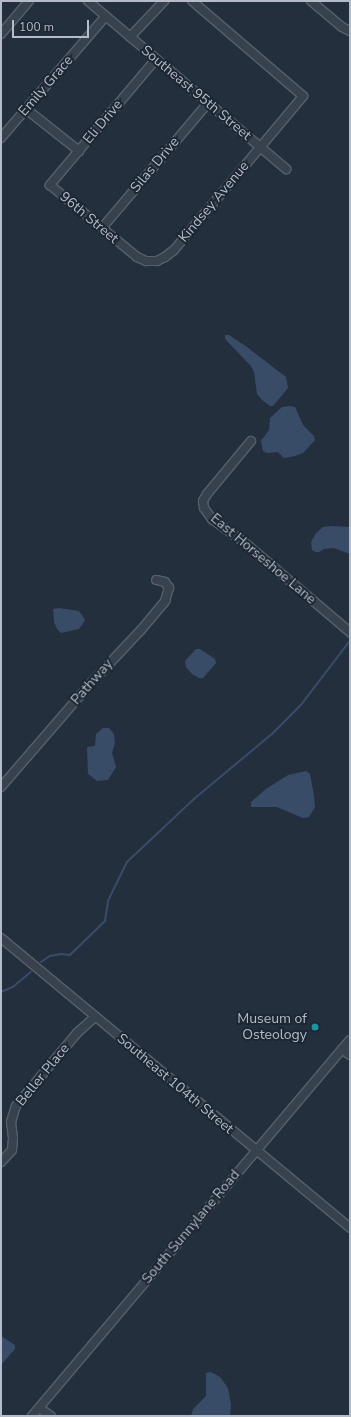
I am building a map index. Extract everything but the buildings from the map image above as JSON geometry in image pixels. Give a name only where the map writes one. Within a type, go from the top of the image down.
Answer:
[{"type":"street","points":[[1,34],[29,1]]},
{"type":"street","name":"Southeast 95th Street","points":[[88,1],[286,169]]},
{"type":"street","points":[[130,37],[164,1]]},
{"type":"street","name":"Kindsey Avenue","points":[[128,250],[137,257],[146,261],[157,261],[165,257],[303,96],[192,1]]},
{"type":"street","points":[[311,1],[342,28],[350,31]]},
{"type":"street","name":"Emily Grace","points":[[1,138],[106,16]]},
{"type":"street","name":"Eli Drive","points":[[50,185],[156,59]]},
{"type":"street","name":"Silas Drive","points":[[102,228],[208,103]]},
{"type":"street","points":[[26,109],[79,151]]},
{"type":"street","name":"96th Street","points":[[50,185],[128,250]]},
{"type":"street","name":"East Horseshoe Lane","points":[[251,441],[207,494],[203,501],[204,508],[212,519],[245,543],[350,632]]},
{"type":"street","name":"Pathway","points":[[1,787],[92,682],[166,601],[169,588],[165,582],[156,580]]},
{"type":"street","name":"Southeast 104th Street","points":[[1,938],[350,1228]]},
{"type":"street","name":"Beller Place","points":[[1,1162],[12,1150],[13,1138],[11,1122],[16,1106],[77,1033],[95,1017]]},
{"type":"street","name":"South Sunnylane Road","points":[[32,1416],[255,1150],[350,1040]]},
{"type":"street","points":[[342,1049],[350,1055]]},
{"type":"street","points":[[39,1408],[51,1416]]},
{"type":"water","points":[[225,335],[229,335],[247,347],[286,377],[288,388],[273,406],[270,406],[262,400],[257,394],[254,372],[251,366],[225,339]]},
{"type":"water","points":[[282,407],[295,407],[303,425],[314,436],[315,440],[303,453],[284,458],[278,452],[267,453],[263,451],[261,441],[269,430],[270,418]]},
{"type":"water","points":[[323,527],[350,527],[350,554],[334,548],[324,549],[319,552],[312,550],[311,542],[316,533]]},
{"type":"water","points":[[59,608],[79,611],[85,620],[79,629],[61,633],[57,629],[54,622],[53,609]]},
{"type":"water","points":[[196,649],[200,649],[215,659],[216,663],[203,678],[199,678],[192,674],[186,667],[185,661]]},
{"type":"water","points":[[103,728],[109,728],[114,734],[115,743],[112,753],[116,767],[108,780],[97,781],[88,774],[87,748],[95,746],[96,734]]},
{"type":"water","points":[[306,771],[310,774],[315,807],[309,817],[303,818],[277,807],[251,807],[251,802],[266,789],[288,775]]},
{"type":"water","points":[[1,1336],[15,1345],[15,1349],[1,1365]]},
{"type":"water","points":[[211,1372],[220,1377],[228,1388],[231,1405],[230,1416],[191,1416],[193,1409],[206,1396],[206,1373]]},
{"type":"waterway","points":[[41,962],[50,956],[61,954],[70,955],[105,921],[108,901],[127,862],[194,799],[272,734],[301,705],[350,641]]},
{"type":"waterway","points":[[1,992],[13,987],[31,972]]},
{"type":"place","name":"Museum of Osteology","points":[[315,1027]]}]
